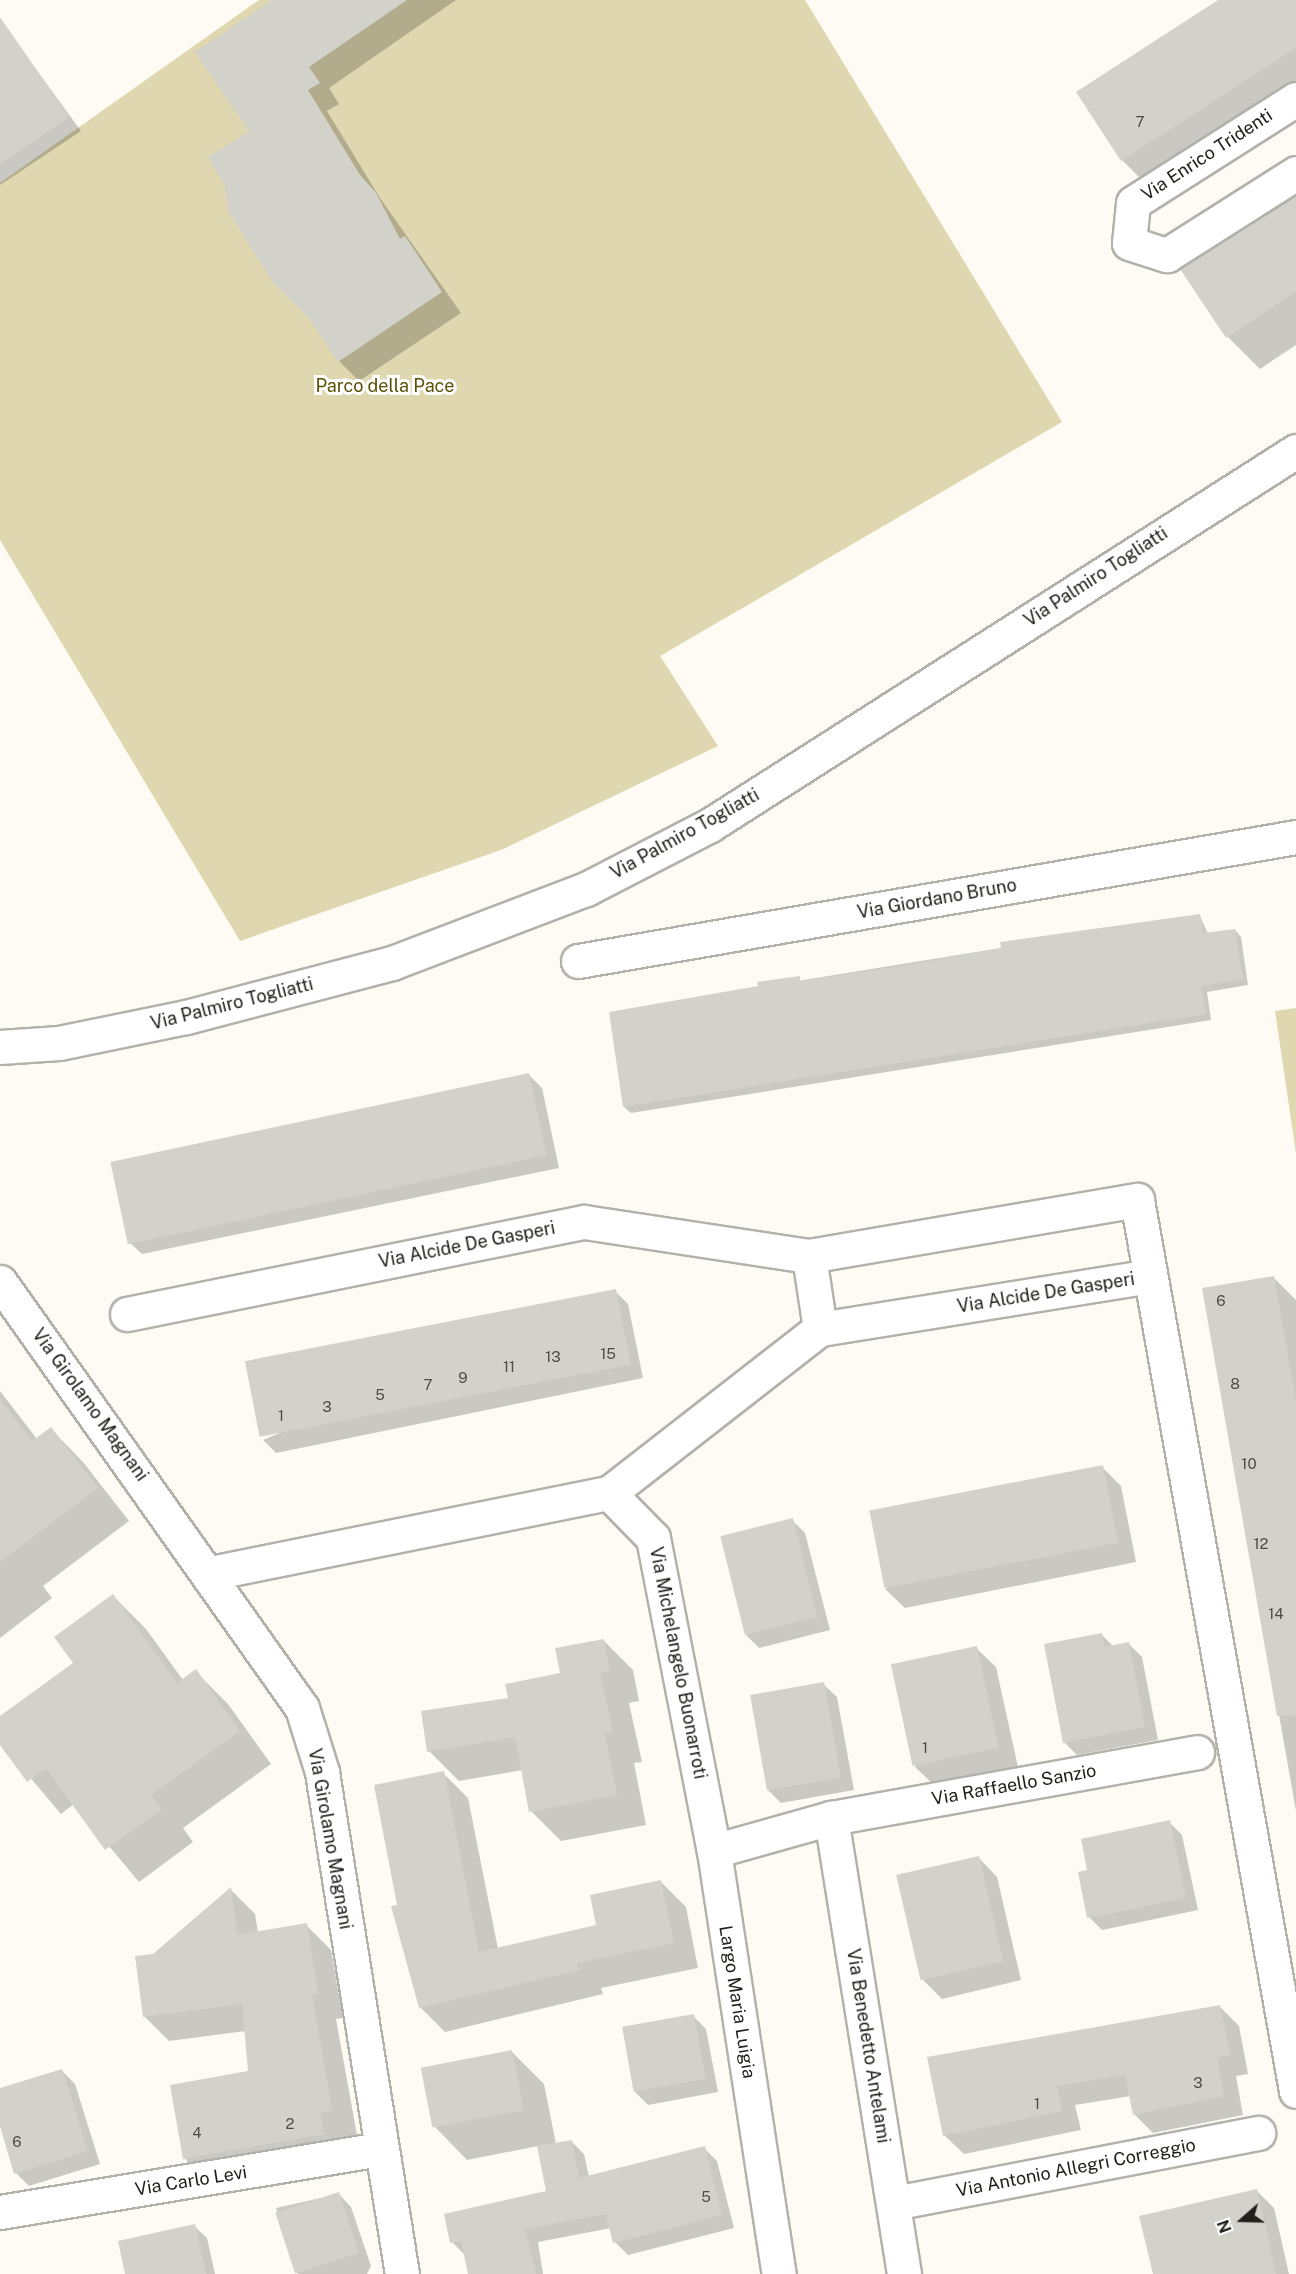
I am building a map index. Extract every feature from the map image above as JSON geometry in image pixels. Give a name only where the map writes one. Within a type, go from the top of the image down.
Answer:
[{"type":"street","name":"Via Enrico Tridenti","points":[[1296,99],[1133,203],[1129,243],[1167,255],[1296,173]]},
{"type":"street","name":"Via Palmiro Togliatti","points":[[0,1047],[59,1043],[186,1017],[392,963],[586,889],[710,825],[1296,450]]},
{"type":"street","name":"Via Giordano Bruno","points":[[578,961],[1296,837]]},
{"type":"street","name":"Via Alcide De Gasperi","points":[[128,1314],[584,1222],[809,1256],[1137,1200],[1150,1276],[820,1329],[609,1493],[211,1573]]},
{"type":"street","points":[[809,1256],[820,1329]]},
{"type":"street","points":[[1150,1276],[1296,2091]]},
{"type":"street","name":"Via Girolamo Magnani","points":[[0,1282],[211,1573],[302,1708],[322,1772],[402,2274]]},
{"type":"street","name":"Via Michelangelo Buonarroti","points":[[609,1493],[653,1538],[714,1851]]},
{"type":"street","name":"Via Raffaello Sanzio","points":[[831,1818],[1197,1752]]},
{"type":"street","points":[[714,1851],[831,1818]]},
{"type":"street","name":"Via Benedetto Antelami","points":[[831,1818],[904,2274]]},
{"type":"street","name":"Largo Maria Luigia","points":[[714,1851],[779,2274]]},
{"type":"street","name":"Via Antonio Allegri Correggio","points":[[894,2203],[1258,2133]]},
{"type":"street","name":"Via Carlo Levi","points":[[0,2212],[382,2149]]},
{"type":"green space","name":"Parco della Pace","points":[[259,0],[805,0],[1062,422],[660,656],[718,746],[501,850],[240,941],[0,540],[0,183]]},
{"type":"green space","points":[[1296,1008],[1296,1153],[1275,1011]]},
{"type":"building","points":[[272,0],[407,0],[309,67],[320,83],[308,90],[360,175],[376,193],[400,239],[405,236],[442,292],[338,362],[309,318],[274,284],[228,211],[225,185],[208,157],[249,131],[195,52]]},
{"type":"building","points":[[1218,0],[1296,0],[1296,48],[1121,161],[1076,92]]},
{"type":"building","points":[[0,17],[69,117],[0,164]]},
{"type":"building","points":[[1296,195],[1296,291],[1226,338],[1180,269]]},
{"type":"building","points":[[1200,914],[1203,933],[1235,929],[1243,979],[1201,986],[1206,1014],[623,1107],[609,1012],[758,986],[757,982],[800,976],[800,981],[919,963],[1001,948],[1000,942]]},
{"type":"building","points":[[529,1073],[546,1155],[128,1244],[110,1162]]},
{"type":"building","points":[[1274,1276],[1296,1402],[1296,1715],[1277,1716],[1202,1288]]},
{"type":"building","points":[[616,1289],[631,1365],[260,1437],[245,1361]]},
{"type":"building","points":[[0,1399],[32,1441],[51,1427],[98,1488],[0,1562]]},
{"type":"building","points":[[1103,1465],[1118,1543],[884,1588],[869,1510]]},
{"type":"building","points":[[793,1518],[818,1617],[745,1635],[720,1536]]},
{"type":"building","points":[[113,1594],[177,1683],[196,1669],[240,1731],[151,1795],[162,1809],[105,1850],[46,1768],[27,1782],[0,1745],[0,1716],[73,1663],[54,1637]]},
{"type":"building","points":[[1102,1633],[1104,1647],[1129,1642],[1145,1727],[1063,1743],[1044,1644]]},
{"type":"building","points":[[604,1639],[610,1671],[600,1673],[613,1732],[605,1734],[617,1795],[529,1812],[515,1737],[427,1752],[421,1711],[508,1698],[505,1684],[560,1673],[555,1648]]},
{"type":"building","points":[[977,1646],[999,1748],[913,1766],[891,1664]]},
{"type":"building","points":[[824,1682],[841,1778],[767,1791],[750,1695]]},
{"type":"building","points":[[444,1771],[479,1952],[596,1925],[590,1895],[661,1880],[674,1943],[577,1963],[579,1970],[419,2008],[391,1906],[397,1905],[374,1785]]},
{"type":"building","points":[[1170,1820],[1186,1898],[1087,1918],[1078,1872],[1087,1870],[1081,1839]]},
{"type":"building","points":[[979,1856],[1003,1961],[920,1980],[896,1875]]},
{"type":"building","points":[[231,1887],[237,1935],[307,1923],[318,1993],[312,1995],[332,2110],[320,2113],[324,2134],[183,2159],[170,2085],[248,2071],[242,2004],[143,2017],[135,1956],[153,1954]]},
{"type":"building","points":[[1220,2005],[1230,2055],[1217,2057],[1224,2096],[1133,2115],[1125,2075],[1057,2086],[1062,2111],[943,2136],[927,2057]]},
{"type":"building","points":[[694,2014],[705,2079],[634,2092],[622,2027]]},
{"type":"building","points":[[512,2050],[524,2110],[432,2128],[421,2068]]},
{"type":"building","points":[[62,2069],[88,2151],[14,2174],[0,2126],[0,2088]]},
{"type":"building","points":[[572,2140],[579,2178],[705,2146],[722,2215],[613,2243],[606,2214],[525,2229],[536,2274],[468,2274],[461,2241],[450,2243],[444,2214],[546,2191],[537,2146]]},
{"type":"building","points":[[1257,2189],[1276,2274],[1153,2274],[1139,2216]]},
{"type":"building","points":[[339,2192],[359,2253],[295,2274],[275,2213]]},
{"type":"building","points":[[195,2224],[206,2274],[125,2274],[118,2241]]}]
